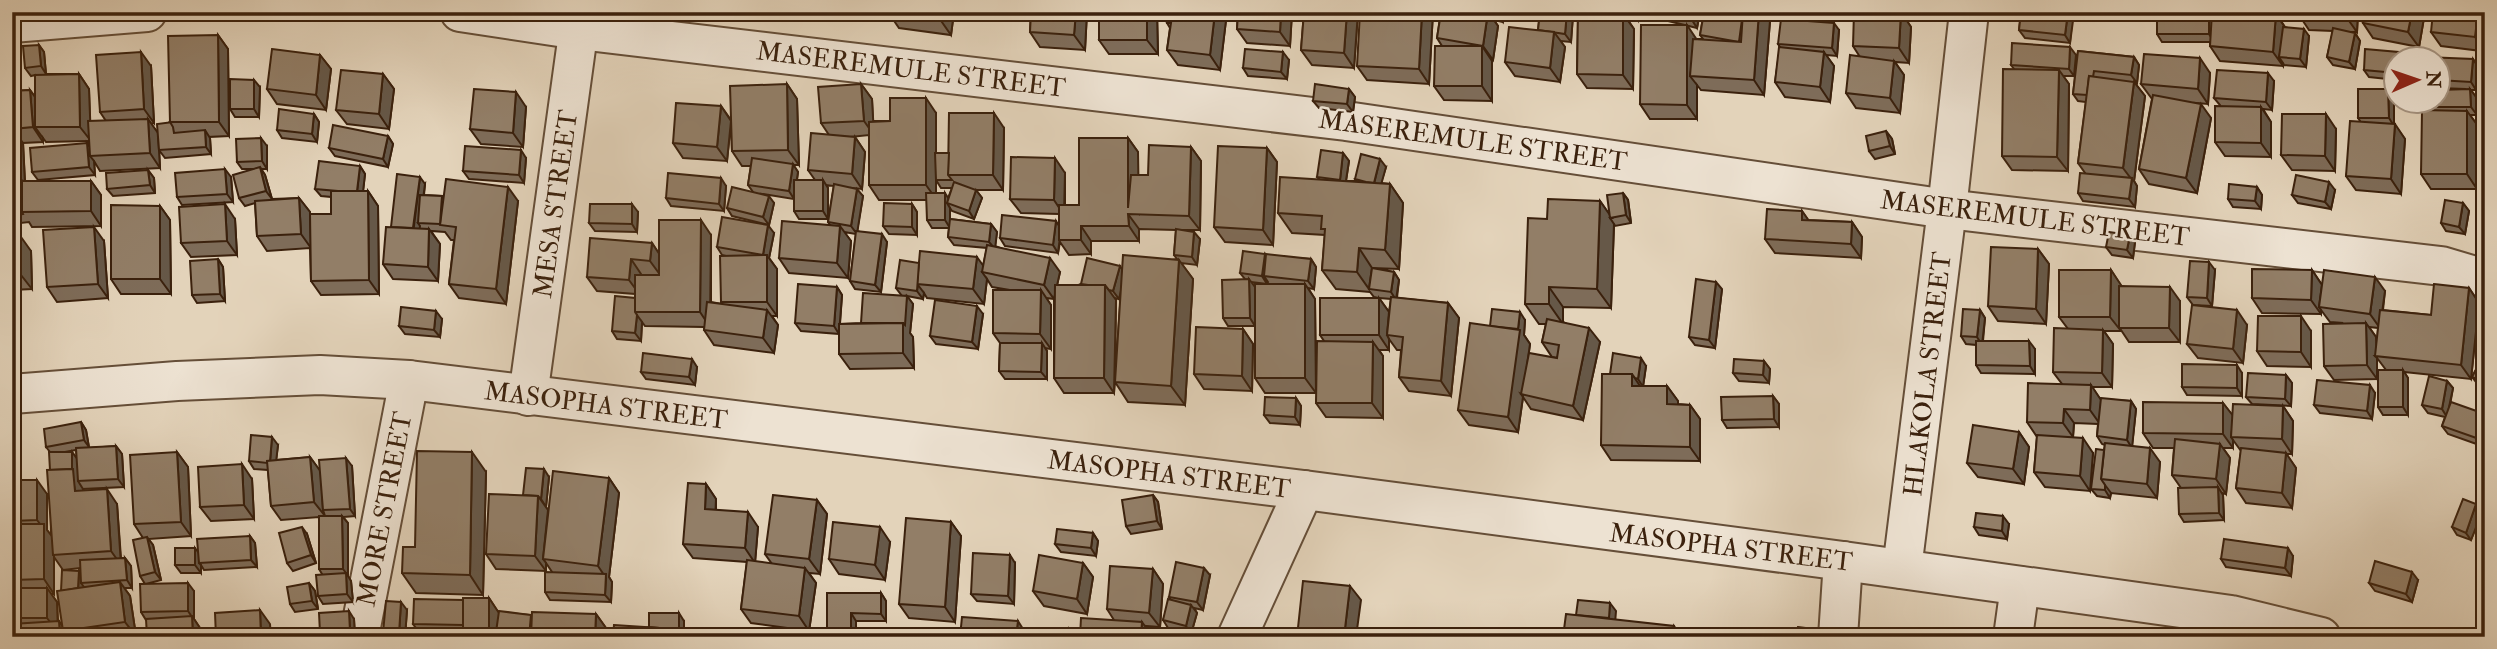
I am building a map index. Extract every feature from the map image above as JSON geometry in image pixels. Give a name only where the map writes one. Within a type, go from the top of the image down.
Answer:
[{"type":"street","points":[[12,23],[148,12]]},
{"type":"street","name":"MASEREMULE STREET","points":[[460,12],[580,21],[1346,121],[1947,209],[2441,266],[2485,279]]},
{"type":"street","name":"HLAKOLA STREET","points":[[1902,569],[1969,12]]},
{"type":"street","name":"MESA STREET","points":[[528,396],[580,21]]},
{"type":"street","name":"MASOPHA STREET","points":[[12,394],[177,381],[320,375],[409,380],[1304,490],[1843,561],[2231,615],[2278,632],[2321,637]]},
{"type":"street","name":"MORE STREET","points":[[359,637],[409,380]]},
{"type":"street","points":[[1237,637],[1304,490]]},
{"type":"street","points":[[1838,637],[1843,561]]},
{"type":"street","points":[[2013,637],[2020,586]]},
{"type":"building","points":[[916,12],[937,12],[937,15]]},
{"type":"building","points":[[1031,12],[1076,12],[1074,35],[1030,32]]},
{"type":"building","points":[[1099,12],[1147,12],[1147,40],[1099,40]]},
{"type":"building","points":[[1168,12],[1215,12],[1210,55],[1167,50],[1171,23],[1167,23]]},
{"type":"building","points":[[1238,12],[1281,12],[1280,32],[1237,29]]},
{"type":"building","points":[[1304,12],[1347,12],[1344,53],[1301,50]]},
{"type":"building","points":[[1360,12],[1422,12],[1419,69],[1357,66]]},
{"type":"building","points":[[1441,12],[1488,12],[1483,46],[1437,38]]},
{"type":"building","points":[[1540,12],[1567,12],[1565,34],[1538,30]]},
{"type":"building","points":[[1657,12],[1693,12],[1692,20]]},
{"type":"building","points":[[1704,12],[1743,12],[1739,42],[1700,35]]},
{"type":"building","points":[[1743,12],[1759,12],[1754,80],[1690,76],[1693,39],[1741,42]]},
{"type":"building","points":[[1854,12],[1901,12],[1899,48],[1853,46]]},
{"type":"building","points":[[2021,12],[2068,12],[2065,35],[2019,30]]},
{"type":"building","points":[[2157,12],[2209,12],[2209,34],[2157,34]]},
{"type":"building","points":[[2212,12],[2276,14],[2273,52],[2210,46]]},
{"type":"building","points":[[2299,12],[2347,12],[2347,18],[2299,15]]},
{"type":"building","points":[[2365,12],[2412,12],[2408,32],[2363,23]]},
{"type":"building","points":[[2433,12],[2478,12],[2475,37],[2431,32]]},
{"type":"building","points":[[1578,14],[1623,14],[1623,75],[1577,74]]},
{"type":"building","points":[[1781,19],[1834,23],[1832,48],[1778,44]]},
{"type":"building","points":[[1641,25],[1687,25],[1687,105],[1640,104]]},
{"type":"building","points":[[1509,27],[1554,32],[1550,68],[1505,62]]},
{"type":"building","points":[[2283,27],[2304,29],[2300,59],[2279,57]]},
{"type":"building","points":[[2333,28],[2355,33],[2349,62],[2327,57]]},
{"type":"building","points":[[218,35],[219,122],[170,122],[168,36]]},
{"type":"building","points":[[2485,39],[2485,54],[2482,55],[2480,40]]},
{"type":"building","points":[[2012,43],[2070,47],[2069,69],[2011,65]]},
{"type":"building","points":[[39,45],[41,66],[25,68],[23,46]]},
{"type":"building","points":[[1435,46],[1482,46],[1482,86],[1434,86]]},
{"type":"building","points":[[1779,47],[1824,52],[1820,87],[1775,82]]},
{"type":"building","points":[[272,49],[320,55],[316,95],[267,89]]},
{"type":"building","points":[[1245,49],[1283,52],[1281,72],[1243,68]]},
{"type":"building","points":[[2365,49],[2382,51],[2382,72],[2364,70]]},
{"type":"building","points":[[2078,51],[2134,57],[2131,75],[2094,71],[2093,77],[2089,76],[2087,95],[2073,94]]},
{"type":"building","points":[[141,52],[144,109],[100,112],[96,55]]},
{"type":"building","points":[[2144,54],[2200,58],[2198,89],[2141,84]]},
{"type":"building","points":[[1850,55],[1894,61],[1890,98],[1846,93]]},
{"type":"building","points":[[2452,58],[2473,59],[2471,82],[2452,81]]},
{"type":"building","points":[[2003,69],[2059,70],[2057,157],[2002,156]]},
{"type":"building","points":[[341,70],[383,74],[379,114],[336,110]]},
{"type":"building","points":[[2217,70],[2268,73],[2266,102],[2214,98]]},
{"type":"building","points":[[79,74],[80,127],[35,127],[35,75]]},
{"type":"building","points":[[2089,76],[2134,82],[2123,168],[2078,163]]},
{"type":"building","points":[[230,79],[254,80],[254,109],[230,109]]},
{"type":"building","points":[[787,84],[788,150],[732,151],[730,86]]},
{"type":"building","points":[[861,84],[864,121],[821,123],[818,87]]},
{"type":"building","points":[[1315,84],[1349,89],[1347,104],[1313,101]]},
{"type":"building","points":[[474,89],[516,92],[513,133],[470,129]]},
{"type":"building","points":[[2358,89],[2382,89],[2382,116],[2389,118],[2358,118]]},
{"type":"building","points":[[2470,89],[2471,107],[2452,107],[2452,90]]},
{"type":"building","points":[[30,90],[33,127],[13,129],[15,170],[12,171],[12,91]]},
{"type":"building","points":[[2153,95],[2201,104],[2186,178],[2139,169]]},
{"type":"building","points":[[890,98],[926,98],[926,185],[869,185],[869,122],[890,121]]},
{"type":"building","points":[[676,103],[721,106],[717,147],[673,143]]},
{"type":"building","points":[[2215,106],[2261,107],[2261,143],[2215,142]]},
{"type":"building","points":[[279,109],[314,114],[312,134],[277,130]]},
{"type":"building","points":[[2452,111],[2467,111],[2467,174],[2421,174],[2422,116],[2452,116]]},
{"type":"building","points":[[949,113],[994,113],[993,175],[948,175]]},
{"type":"building","points":[[2282,114],[2326,114],[2325,156],[2281,155]]},
{"type":"building","points":[[148,119],[150,153],[90,156],[88,121]]},
{"type":"building","points":[[2350,121],[2395,124],[2391,179],[2346,176]]},
{"type":"building","points":[[170,122],[174,133],[205,130],[206,147],[159,150],[157,124]]},
{"type":"building","points":[[333,125],[388,136],[383,159],[329,148]]},
{"type":"building","points":[[1886,131],[1890,146],[1869,151],[1866,136]]},
{"type":"building","points":[[811,133],[855,137],[852,174],[808,170]]},
{"type":"building","points":[[261,138],[262,161],[237,162],[236,139]]},
{"type":"building","points":[[1079,138],[1128,138],[1128,208],[1131,175],[1148,175],[1149,145],[1191,147],[1189,216],[1128,214],[1129,226],[1081,226],[1081,240],[1059,240],[1059,205],[1079,205]]},
{"type":"building","points":[[87,143],[89,167],[32,172],[30,148]]},
{"type":"building","points":[[465,146],[521,150],[519,175],[463,171]]},
{"type":"building","points":[[1218,146],[1267,148],[1263,230],[1214,227]]},
{"type":"building","points":[[1321,150],[1343,153],[1340,180],[1317,177]]},
{"type":"building","points":[[935,153],[949,153],[948,175],[952,180],[936,180]]},
{"type":"building","points":[[1361,154],[1380,159],[1374,183],[1355,179]]},
{"type":"building","points":[[1011,157],[1055,158],[1054,200],[1010,199]]},
{"type":"building","points":[[752,158],[793,164],[789,191],[748,185]]},
{"type":"building","points":[[319,161],[360,166],[357,191],[315,189]]},
{"type":"building","points":[[260,167],[266,191],[239,198],[233,175]]},
{"type":"building","points":[[225,169],[227,194],[177,197],[175,173]]},
{"type":"building","points":[[148,170],[150,185],[107,189],[106,173]]},
{"type":"building","points":[[668,173],[721,178],[719,204],[666,198]]},
{"type":"building","points":[[2080,173],[2132,178],[2129,199],[2078,193]]},
{"type":"building","points":[[397,174],[420,177],[413,228],[391,227]]},
{"type":"building","points":[[2296,175],[2329,182],[2325,202],[2292,195]]},
{"type":"building","points":[[1280,177],[1390,184],[1385,250],[1359,248],[1357,272],[1322,270],[1325,229],[1321,229],[1322,216],[1278,213]]},
{"type":"building","points":[[446,179],[508,187],[496,289],[449,284],[456,227],[440,225]]},
{"type":"building","points":[[794,180],[823,180],[823,211],[794,211]]},
{"type":"building","points":[[22,181],[91,181],[91,211],[22,212]]},
{"type":"building","points":[[954,182],[976,190],[969,211],[947,203]]},
{"type":"building","points":[[834,184],[857,189],[851,226],[828,222]]},
{"type":"building","points":[[2229,184],[2257,187],[2255,201],[2228,199]]},
{"type":"building","points":[[732,187],[769,196],[763,217],[727,208]]},
{"type":"building","points":[[21,190],[23,214],[12,216],[12,191]]},
{"type":"building","points":[[331,191],[368,191],[369,280],[311,281],[310,214],[331,214]]},
{"type":"building","points":[[926,193],[945,193],[945,220],[927,220]]},
{"type":"building","points":[[1623,193],[1626,215],[1610,218],[1607,195]]},
{"type":"building","points":[[420,195],[442,196],[440,224],[418,223]]},
{"type":"building","points":[[299,198],[301,234],[257,236],[255,201]]},
{"type":"building","points":[[1548,199],[1600,201],[1597,289],[1549,287],[1549,304],[1525,304],[1528,218],[1547,219]]},
{"type":"building","points":[[2445,200],[2463,203],[2459,227],[2441,223]]},
{"type":"building","points":[[884,203],[912,204],[912,227],[883,226]]},
{"type":"building","points":[[225,204],[227,241],[181,243],[179,207]]},
{"type":"building","points":[[590,204],[632,204],[632,224],[589,223]]},
{"type":"building","points":[[111,205],[160,206],[160,279],[111,279]]},
{"type":"building","points":[[1767,209],[1802,211],[1802,220],[1852,222],[1851,244],[1765,239]]},
{"type":"building","points":[[1002,215],[1056,221],[1053,245],[1000,238]]},
{"type":"building","points":[[722,217],[768,225],[763,255],[717,247]]},
{"type":"building","points":[[950,219],[991,224],[989,242],[948,237]]},
{"type":"building","points":[[659,220],[701,220],[700,312],[635,312],[635,275],[659,275]]},
{"type":"building","points":[[782,221],[840,226],[837,263],[779,258]]},
{"type":"building","points":[[94,227],[98,284],[47,287],[43,230]]},
{"type":"building","points":[[386,227],[429,229],[428,267],[383,264]]},
{"type":"building","points":[[1176,229],[1194,232],[1192,257],[1174,255]]},
{"type":"building","points":[[856,231],[882,234],[875,285],[850,281]]},
{"type":"building","points":[[2109,232],[2130,235],[2127,250],[2106,247]]},
{"type":"building","points":[[12,237],[21,237],[21,275],[12,275]]},
{"type":"building","points":[[590,238],[652,243],[650,261],[631,259],[629,280],[587,277]]},
{"type":"building","points":[[987,245],[1050,258],[1044,285],[982,272]]},
{"type":"building","points":[[1991,247],[2038,249],[2036,309],[1988,306]]},
{"type":"building","points":[[920,251],[977,257],[973,289],[917,284]]},
{"type":"building","points":[[1243,251],[1265,254],[1262,276],[1240,273]]},
{"type":"building","points":[[1266,254],[1311,259],[1308,281],[1264,276]]},
{"type":"building","points":[[767,255],[767,302],[721,302],[720,256]]},
{"type":"building","points":[[1123,255],[1179,260],[1171,386],[1115,382]]},
{"type":"building","points":[[1087,258],[1120,266],[1113,291],[1105,285],[1081,284]]},
{"type":"building","points":[[218,259],[220,294],[192,295],[190,261]]},
{"type":"building","points":[[900,260],[919,263],[917,291],[896,288]]},
{"type":"building","points":[[2190,261],[2209,262],[2207,298],[2187,297]]},
{"type":"building","points":[[1372,268],[1394,272],[1391,292],[1369,289]]},
{"type":"building","points":[[2252,269],[2312,270],[2311,300],[2252,298]]},
{"type":"building","points":[[2059,270],[2111,270],[2110,317],[2059,317]]},
{"type":"building","points":[[2324,270],[2375,277],[2370,314],[2319,307]]},
{"type":"building","points":[[1249,279],[1250,318],[1223,318],[1222,280]]},
{"type":"building","points":[[1696,279],[1716,282],[1709,340],[1689,337]]},
{"type":"building","points":[[798,284],[837,287],[834,326],[795,323]]},
{"type":"building","points":[[1255,284],[1305,284],[1305,378],[1255,378]]},
{"type":"building","points":[[2434,284],[2469,288],[2461,365],[2375,356],[2380,310],[2431,315]]},
{"type":"building","points":[[1055,285],[1105,285],[1104,378],[1054,378]]},
{"type":"building","points":[[2119,286],[2170,287],[2169,328],[2119,328]]},
{"type":"building","points":[[993,290],[1041,290],[1040,334],[993,333]]},
{"type":"building","points":[[863,293],[907,296],[905,325],[861,323]]},
{"type":"building","points":[[615,296],[635,298],[635,333],[612,331]]},
{"type":"building","points":[[1391,297],[1448,303],[1441,381],[1399,377],[1403,337],[1387,335]]},
{"type":"building","points":[[1320,298],[1379,298],[1379,335],[1320,335]]},
{"type":"building","points":[[935,300],[977,306],[972,342],[930,336]]},
{"type":"building","points":[[707,302],[767,310],[763,338],[704,330]]},
{"type":"building","points":[[2192,305],[2237,310],[2233,349],[2187,344]]},
{"type":"building","points":[[401,307],[436,311],[434,330],[399,326]]},
{"type":"building","points":[[1492,309],[1520,312],[1518,329],[1490,326]]},
{"type":"building","points":[[1963,309],[1980,310],[1977,337],[1961,336]]},
{"type":"building","points":[[2258,316],[2301,316],[2301,352],[2257,351]]},
{"type":"building","points":[[1547,319],[1589,328],[1573,406],[1521,394],[1529,353],[1557,358],[1559,345],[1542,342]]},
{"type":"building","points":[[903,323],[903,353],[839,354],[839,324]]},
{"type":"building","points":[[1470,323],[1520,330],[1508,417],[1458,410]]},
{"type":"building","points":[[2366,323],[2367,365],[2324,366],[2323,324]]},
{"type":"building","points":[[1196,327],[1243,329],[1242,376],[1194,374]]},
{"type":"building","points":[[2054,328],[2103,330],[2102,373],[2053,372]]},
{"type":"building","points":[[1317,341],[1373,342],[1372,403],[1316,403]]},
{"type":"building","points":[[1976,341],[2029,341],[2030,366],[1976,365]]},
{"type":"building","points":[[1000,343],[1042,343],[1041,372],[999,371]]},
{"type":"building","points":[[643,353],[692,359],[689,377],[641,372]]},
{"type":"building","points":[[1613,353],[1641,358],[1638,379],[1632,374],[1610,374]]},
{"type":"building","points":[[2485,353],[2485,383],[2472,377]]},
{"type":"building","points":[[1734,359],[1764,361],[1763,375],[1733,373]]},
{"type":"building","points":[[2182,364],[2237,365],[2237,388],[2182,387]]},
{"type":"building","points":[[2378,370],[2403,370],[2403,407],[2378,407]]},
{"type":"building","points":[[2248,373],[2286,375],[2285,399],[2246,397]]},
{"type":"building","points":[[1602,374],[1632,374],[1632,386],[1667,386],[1667,404],[1690,405],[1690,447],[1601,445]]},
{"type":"building","points":[[2429,376],[2447,381],[2442,409],[2422,405]]},
{"type":"building","points":[[2317,380],[2370,385],[2367,411],[2314,405]]},
{"type":"building","points":[[2028,383],[2091,385],[2090,410],[2064,409],[2063,423],[2027,422]]},
{"type":"building","points":[[1773,396],[1774,419],[1722,420],[1721,397]]},
{"type":"building","points":[[1265,397],[1296,398],[1295,417],[1264,415]]},
{"type":"building","points":[[2101,398],[2131,401],[2127,440],[2097,436]]},
{"type":"building","points":[[2143,402],[2223,403],[2223,434],[2143,433]]},
{"type":"building","points":[[2451,402],[2485,414],[2485,441],[2442,426]]},
{"type":"building","points":[[2233,404],[2283,406],[2282,439],[2231,437]]},
{"type":"building","points":[[81,422],[84,440],[46,447],[44,429]]},
{"type":"building","points":[[1973,425],[2019,432],[2013,469],[1967,463]]},
{"type":"building","points":[[251,435],[272,437],[270,461],[267,463],[249,461]]},
{"type":"building","points":[[2037,435],[2083,438],[2080,476],[2034,472]]},
{"type":"building","points":[[2175,439],[2220,444],[2216,479],[2172,475]]},
{"type":"building","points":[[2105,443],[2150,448],[2147,484],[2101,479]]},
{"type":"building","points":[[116,446],[118,479],[78,481],[76,448]]},
{"type":"building","points":[[2241,448],[2286,453],[2282,493],[2236,488]]},
{"type":"building","points":[[2096,449],[2104,450],[2101,479],[2105,490],[2091,489]]},
{"type":"building","points":[[417,451],[472,452],[470,575],[402,573],[403,547],[415,547]]},
{"type":"building","points":[[49,452],[72,452],[72,469],[50,470]]},
{"type":"building","points":[[177,452],[181,522],[134,524],[130,455]]},
{"type":"building","points":[[310,457],[314,502],[271,506],[267,461]]},
{"type":"building","points":[[346,458],[350,509],[323,510],[319,460]]},
{"type":"building","points":[[242,464],[244,505],[200,507],[198,467]]},
{"type":"building","points":[[526,468],[544,469],[541,499],[538,496],[523,495]]},
{"type":"building","points":[[73,469],[75,491],[107,489],[111,551],[53,555],[47,470]]},
{"type":"building","points":[[553,471],[609,478],[598,566],[543,559]]},
{"type":"building","points":[[12,480],[37,480],[37,520],[12,521]]},
{"type":"building","points":[[688,483],[706,484],[705,509],[748,512],[745,548],[683,544]]},
{"type":"building","points":[[2218,487],[2219,513],[2179,514],[2178,488]]},
{"type":"building","points":[[489,494],[538,496],[535,556],[486,554]]},
{"type":"building","points":[[773,495],[817,500],[809,559],[765,554]]},
{"type":"building","points":[[1153,495],[1157,521],[1126,526],[1122,500]]},
{"type":"building","points":[[2463,499],[2476,504],[2466,533],[2452,527]]},
{"type":"building","points":[[1976,513],[2003,516],[2002,531],[1974,527]]},
{"type":"building","points":[[319,516],[342,516],[343,569],[319,569]]},
{"type":"building","points":[[906,518],[951,522],[945,607],[899,604]]},
{"type":"building","points":[[833,522],[880,527],[875,565],[829,559]]},
{"type":"building","points":[[12,524],[44,524],[44,579],[12,580]]},
{"type":"building","points":[[302,527],[311,555],[287,563],[279,533]]},
{"type":"building","points":[[1057,529],[1093,533],[1091,548],[1055,544]]},
{"type":"building","points":[[250,536],[251,560],[199,563],[197,539]]},
{"type":"building","points":[[147,537],[155,572],[140,576],[133,540]]},
{"type":"building","points":[[2224,539],[2288,548],[2285,568],[2221,559]]},
{"type":"building","points":[[175,548],[195,548],[195,565],[175,565]]},
{"type":"building","points":[[973,553],[1010,555],[1008,596],[971,594]]},
{"type":"building","points":[[1039,555],[1083,563],[1077,599],[1033,591]]},
{"type":"building","points":[[125,558],[127,580],[81,583],[80,560]]},
{"type":"building","points":[[747,560],[805,568],[799,616],[741,609]]},
{"type":"building","points":[[2375,561],[2412,572],[2406,594],[2369,583]]},
{"type":"building","points":[[1176,562],[1204,568],[1197,602],[1169,597]]},
{"type":"building","points":[[1110,566],[1153,569],[1149,613],[1107,609]]},
{"type":"building","points":[[62,570],[79,571],[78,588],[61,591]]},
{"type":"building","points":[[545,572],[606,574],[605,595],[545,592]]},
{"type":"building","points":[[346,573],[347,594],[318,596],[316,575]]},
{"type":"building","points":[[1303,581],[1350,586],[1344,637],[1297,637]]},
{"type":"building","points":[[120,582],[125,622],[63,631],[57,591]]},
{"type":"building","points":[[188,583],[188,611],[141,612],[140,584]]},
{"type":"building","points":[[309,583],[312,601],[290,604],[287,587]]},
{"type":"building","points":[[12,588],[47,588],[47,618],[12,618]]},
{"type":"building","points":[[827,593],[881,593],[881,614],[851,613],[851,628],[827,628]]},
{"type":"building","points":[[463,598],[489,598],[489,632],[521,633],[521,637],[463,637]]},
{"type":"building","points":[[414,599],[463,600],[463,625],[413,624]]},
{"type":"building","points":[[1168,599],[1191,605],[1186,626],[1163,620]]},
{"type":"building","points":[[1578,600],[1610,603],[1609,618],[1576,615]]},
{"type":"building","points":[[386,601],[401,602],[399,634],[383,633]]},
{"type":"building","points":[[260,610],[261,637],[216,637],[215,613]]},
{"type":"building","points":[[349,611],[350,631],[320,633],[319,613]]},
{"type":"building","points":[[499,611],[531,615],[529,637],[524,637],[521,633],[496,632]]},
{"type":"building","points":[[532,612],[596,614],[595,637],[531,637]]},
{"type":"building","points":[[649,613],[679,613],[679,632],[662,632],[659,628],[649,627]]},
{"type":"building","points":[[1566,614],[1674,626],[1673,637],[1563,637]]},
{"type":"building","points":[[192,616],[193,637],[147,637],[146,619]]},
{"type":"building","points":[[962,617],[1018,621],[1016,637],[960,637]]},
{"type":"building","points":[[1081,618],[1142,622],[1141,637],[1080,637]]},
{"type":"building","points":[[59,621],[60,637],[12,637],[12,624]]},
{"type":"building","points":[[614,625],[659,628],[659,637],[613,637]]},
{"type":"building","points":[[1798,627],[1822,630],[1821,637],[1797,637]]},
{"type":"building","points":[[1024,628],[1069,629],[1069,637],[1024,637]]},
{"type":"building","points":[[121,634],[122,637],[89,637]]}]
